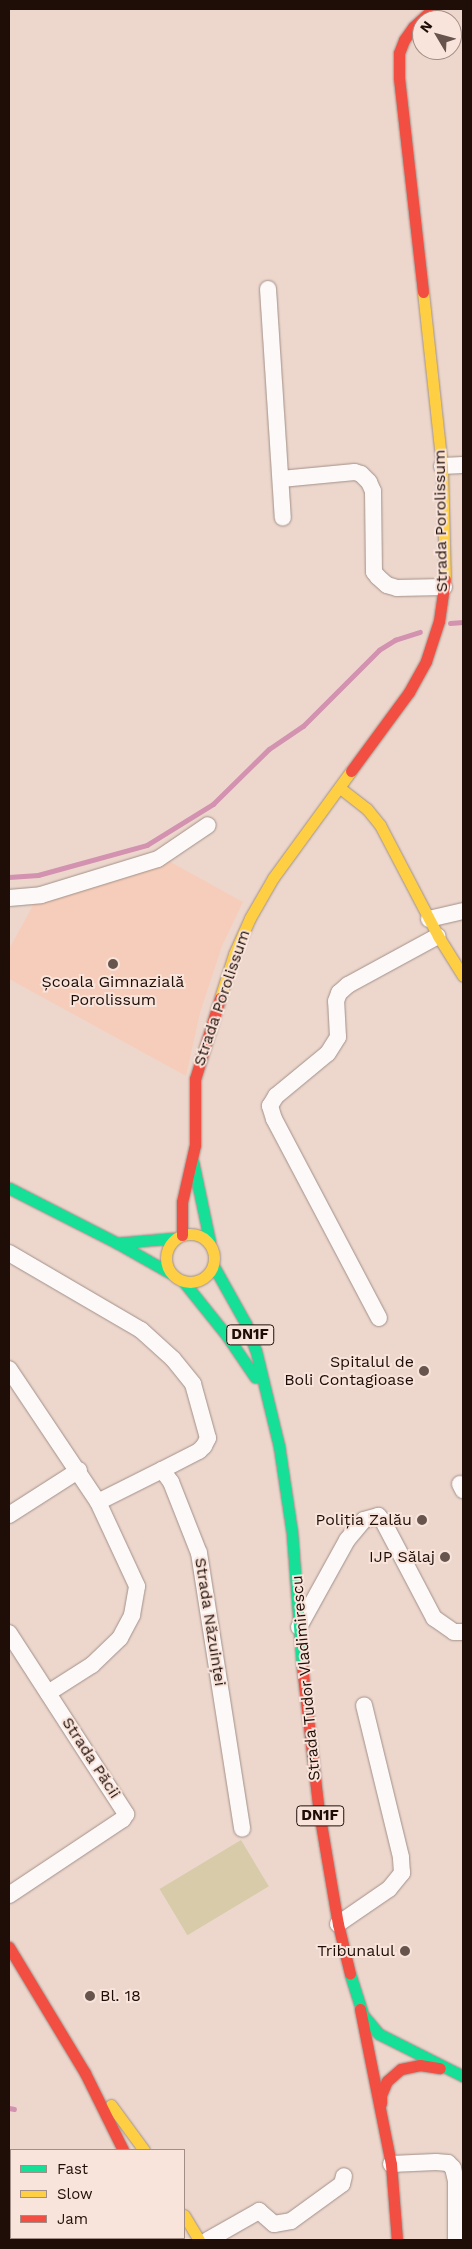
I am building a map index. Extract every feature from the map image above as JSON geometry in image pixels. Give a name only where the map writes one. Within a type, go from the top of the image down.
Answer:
[{"type":"main road","name":"Strada Porolissum","points":[[179,1236],[182,1202],[193,1161],[196,1126],[195,1079],[234,954],[250,918],[273,878],[340,788],[419,676],[436,633],[446,568],[442,466],[400,86],[399,53],[412,27],[433,9]]},
{"type":"main road","points":[[340,788],[367,809],[380,825],[438,936],[463,976]]},
{"type":"main road","name":"Strada Porolissum","points":[[193,1161],[210,1243]]},
{"type":"main road","name":"DN1F","points":[[9,1188],[117,1243],[183,1281]]},
{"type":"main road","points":[[117,1243],[197,1234],[210,1243]]},
{"type":"main road","points":[[170,1273],[165,1258],[170,1244],[179,1236]]},
{"type":"main road","name":"DN1F","points":[[210,1243],[214,1258],[213,1265]]},
{"type":"main road","points":[[183,1281],[198,1281],[204,1278],[213,1265]]},
{"type":"main road","name":"Strada Tudor Vladimirescu","points":[[213,1265],[246,1324],[261,1365],[288,1500],[313,1764],[338,1924],[374,2066],[381,2103],[391,2164],[397,2240]]},
{"type":"main road","name":"Strada Tudor Vladimirescu","points":[[183,1281],[237,1349],[256,1380],[271,1410]]},
{"type":"main road","points":[[9,1946],[85,2073],[123,2149]]},
{"type":"main road","name":"DN1F","points":[[358,2003],[368,2022],[379,2034],[410,2052],[460,2074]]},
{"type":"main road","points":[[374,2066],[374,2055],[381,2046],[392,2044],[410,2052]]},
{"type":"main road","points":[[381,2103],[381,2095],[387,2082],[401,2069],[411,2065],[428,2065],[460,2074]]},
{"type":"main road","points":[[85,2073],[143,2149]]},
{"type":"main road","points":[[185,2217],[199,2240]]},
{"type":"street","points":[[268,289],[284,518]]},
{"type":"street","points":[[442,466],[463,464]]},
{"type":"street","points":[[281,479],[355,472],[361,474],[369,482],[373,491],[374,572],[378,578],[392,587],[444,587]]},
{"type":"street","points":[[9,898],[41,895],[158,859],[208,824]]},
{"type":"street","points":[[429,919],[463,911]]},
{"type":"street","points":[[379,1318],[274,1119],[270,1106],[276,1096],[328,1053],[338,1036],[336,1001],[339,993],[348,985],[438,936]]},
{"type":"street","points":[[9,1253],[141,1330],[173,1359],[194,1384],[208,1438],[204,1446],[199,1451],[98,1502]]},
{"type":"street","points":[[9,1369],[98,1502],[137,1586],[132,1615],[120,1638],[92,1665],[48,1693]]},
{"type":"street","points":[[9,1515],[78,1470]]},
{"type":"street","name":"Strada Năzuinței","points":[[162,1470],[171,1482],[199,1553],[242,1829]]},
{"type":"street","points":[[299,1627],[347,1540],[364,1520],[378,1516],[383,1521],[434,1618],[454,1632],[463,1632]]},
{"type":"street","name":"Strada Păcii","points":[[9,1633],[126,1814],[123,1819],[9,1895]]},
{"type":"street","points":[[338,1924],[389,1889],[402,1873],[401,1857],[364,1705]]},
{"type":"street","points":[[391,2164],[436,2162],[448,2163],[453,2168],[456,2181],[456,2240]]},
{"type":"street","points":[[208,2240],[260,2211],[274,2224],[291,2221],[342,2184],[344,2176]]},
{"type":"shaded area","name":"Școala Gimnazială Porolissum","points":[[158,855],[243,902],[222,946],[200,1013],[186,1076],[9,979],[9,949],[37,898]]},
{"type":"shaded area","points":[[241,1840],[269,1886],[187,1935],[160,1889]]},
{"type":"waterway","points":[[450,623],[463,622]]},
{"type":"waterway","points":[[9,877],[38,875],[147,845],[213,804],[269,749],[303,726],[379,650],[395,640],[420,632]]},
{"type":"waterway","points":[[9,2108],[14,2109]]},
{"type":"traffic: fast","points":[[193,1162],[210,1243]]},
{"type":"traffic: fast","points":[[9,1188],[117,1243],[170,1273]]},
{"type":"traffic: fast","points":[[117,1243],[175,1238]]},
{"type":"traffic: fast","points":[[213,1265],[246,1324],[256,1351],[279,1446],[292,1533],[302,1666]]},
{"type":"traffic: fast","points":[[183,1281],[227,1336],[255,1377]]},
{"type":"traffic: fast","points":[[350,1974],[363,2015],[379,2034],[463,2076]]},
{"type":"traffic: slow","points":[[423,292],[442,466],[445,579]]},
{"type":"traffic: slow","points":[[220,998],[234,954],[250,918],[273,878],[351,771]]},
{"type":"traffic: slow","points":[[340,788],[367,809],[380,825],[438,936],[463,976]]},
{"type":"traffic: slow","points":[[185,1234],[195,1234],[204,1238],[210,1244],[214,1258],[210,1272],[204,1278],[195,1282],[185,1282],[176,1278],[170,1272],[166,1263],[166,1253],[170,1244],[176,1238],[185,1234]]},
{"type":"traffic: slow","points":[[111,2105],[143,2149]]},
{"type":"traffic: slow","points":[[185,2217],[199,2240]]},
{"type":"traffic: jam","points":[[423,292],[399,77],[399,53],[404,40],[413,27],[433,9]]},
{"type":"traffic: jam","points":[[351,771],[409,692],[426,661],[439,621],[445,579]]},
{"type":"traffic: jam","points":[[182,1235],[182,1202],[195,1145],[195,1079],[220,998]]},
{"type":"traffic: jam","points":[[302,1666],[319,1812],[338,1924],[350,1974]]},
{"type":"traffic: jam","points":[[9,1947],[85,2073],[123,2149]]},
{"type":"traffic: jam","points":[[360,2009],[391,2164],[397,2240]]},
{"type":"traffic: jam","points":[[381,2103],[381,2095],[387,2081],[401,2069],[420,2065],[440,2068]]},
{"type":"place","name":"Școala Gimnazială Porolissum","points":[[113,964]]},
{"type":"place","name":"Spitalul de Boli Contagioase","points":[[424,1371]]},
{"type":"place","name":"Poliția Zalău","points":[[422,1520]]},
{"type":"place","name":"IJP Sălaj","points":[[445,1557]]},
{"type":"place","name":"Tribunalul","points":[[405,1951]]},
{"type":"place","name":"Bl. 18","points":[[90,1996]]}]
